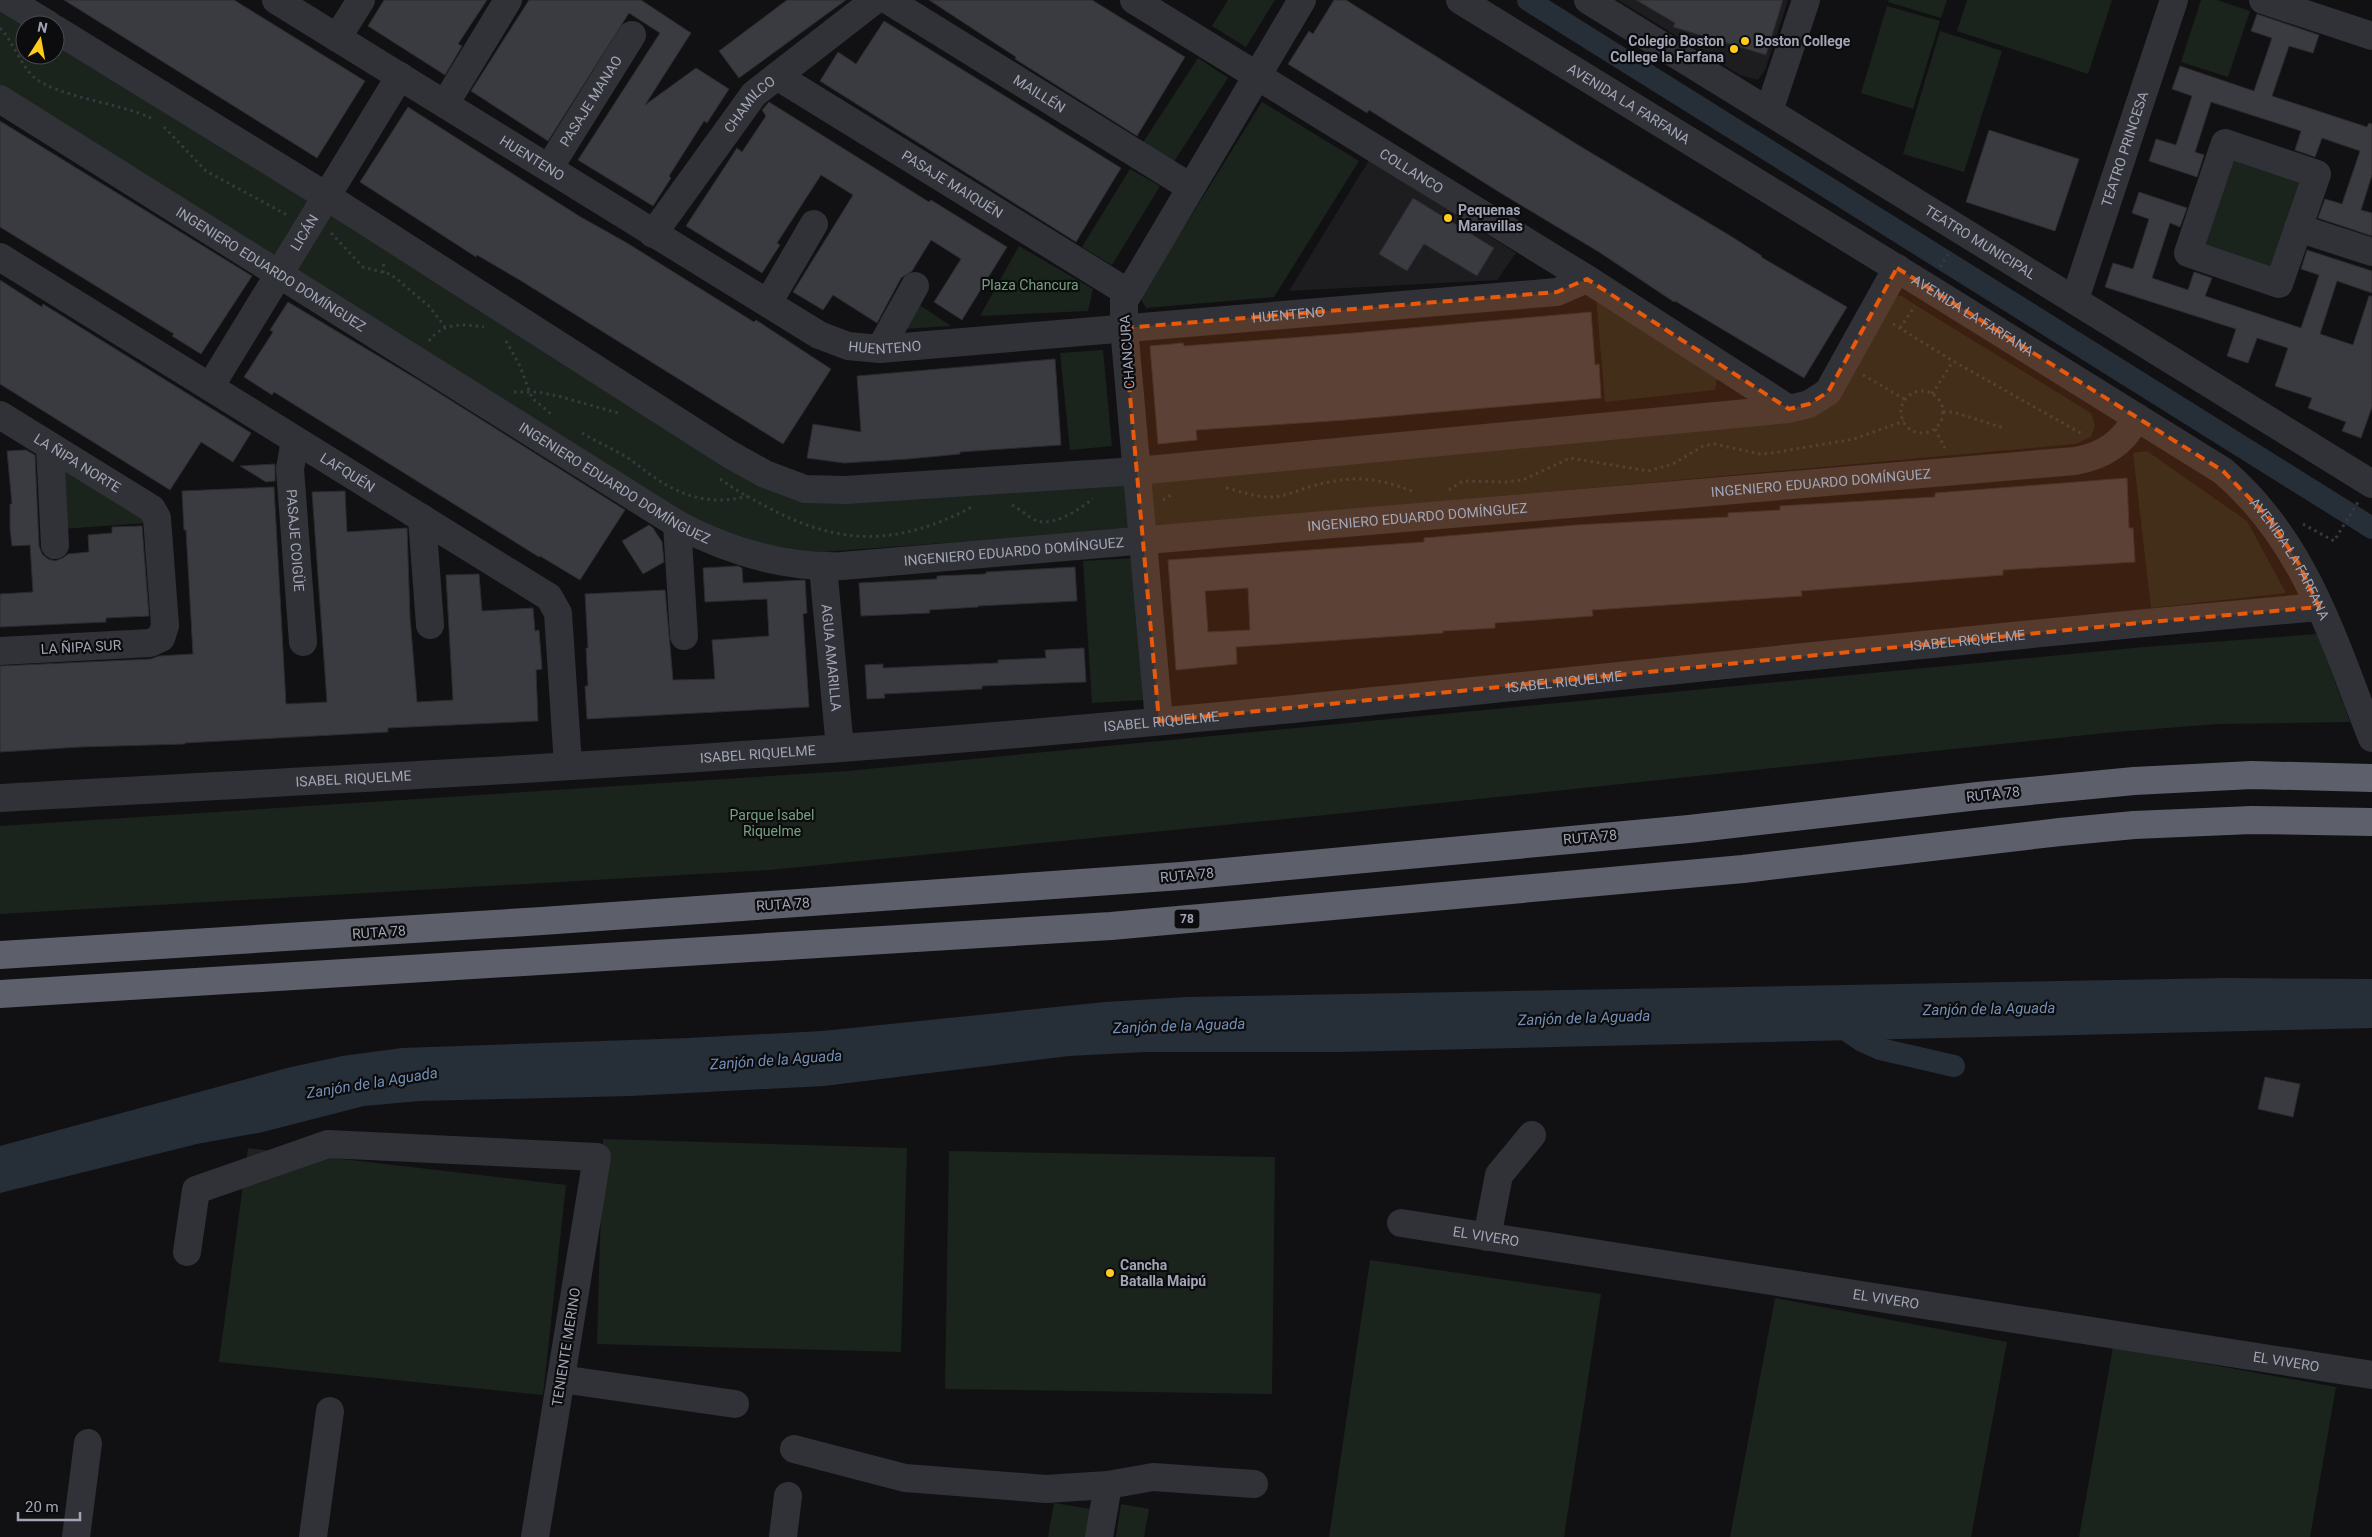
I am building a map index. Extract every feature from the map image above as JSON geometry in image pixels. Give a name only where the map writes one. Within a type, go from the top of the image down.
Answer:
[{"type":"highway","name":"RUTA 78","points":[[0,955],[542,921],[1180,876],[1689,829],[1988,795],[2134,781],[2252,775],[2366,778]]},
{"type":"highway","name":"78","points":[[0,994],[1110,926],[1743,869],[2134,825],[2252,820],[2372,822]]},
{"type":"street","points":[[8,0],[33,15]]},
{"type":"street","name":"HUENTENO","points":[[276,0],[653,234],[768,303],[833,341],[861,348],[880,349],[1557,292],[1587,279]]},
{"type":"street","points":[[338,38],[361,0]]},
{"type":"street","points":[[445,104],[508,0]]},
{"type":"street","name":"CHAMILCO","points":[[653,234],[754,94],[875,0]]},
{"type":"street","name":"MAILLÉN","points":[[888,0],[1190,187]]},
{"type":"street","name":"COLLANCO","points":[[1134,0],[1587,279],[1790,409]]},
{"type":"street","name":"CHANCURA","points":[[1159,721],[1124,328],[1124,301],[1127,292],[1302,0]]},
{"type":"street","name":"AVENIDA LA FARFANA","points":[[1460,0],[2223,471],[2250,496],[2270,519],[2299,564],[2319,607],[2372,738]]},
{"type":"street","name":"TEATRO MUNICIPAL","points":[[1588,0],[2075,299],[2368,487]]},
{"type":"street","points":[[1769,111],[1806,0]]},
{"type":"street","name":"TEATRO PRINCESA","points":[[2075,299],[2174,0]]},
{"type":"street","points":[[2263,0],[2372,36]]},
{"type":"street","points":[[65,35],[326,196],[729,454],[765,474],[805,488],[846,490],[1137,471],[1790,409],[1809,404],[1828,392],[1897,268]]},
{"type":"street","name":"PASAJE MANAO","points":[[549,168],[632,35]]},
{"type":"street","name":"LICÁN","points":[[210,387],[400,76]]},
{"type":"street","name":"PASAJE MAIQUÉN","points":[[777,76],[1127,292]]},
{"type":"street","name":"INGENIERO EDUARDO DOMÍNGUEZ","points":[[0,99],[677,524],[707,540],[734,550],[772,559],[823,567],[2075,461],[2094,457],[2109,449],[2125,436],[2137,417]]},
{"type":"street","points":[[2226,143],[2317,174],[2298,228],[2279,284],[2188,253],[2226,143]]},
{"type":"street","points":[[768,303],[814,224]]},
{"type":"street","points":[[2298,228],[2372,252]]},
{"type":"street","name":"LAFQUÉN","points":[[0,257],[544,594],[553,602],[558,613],[568,765]]},
{"type":"street","points":[[880,349],[915,286]]},
{"type":"street","name":"LA ÑIPA NORTE","points":[[0,415],[155,513],[165,626],[161,638]]},
{"type":"street","name":"PASAJE COIGÜE","points":[[296,440],[290,469],[303,642]]},
{"type":"street","points":[[50,446],[55,544]]},
{"type":"street","points":[[422,518],[430,625]]},
{"type":"street","points":[[677,524],[684,636]]},
{"type":"street","name":"AGUA AMARILLA","points":[[823,567],[840,748]]},
{"type":"street","name":"ISABEL RIQUELME","points":[[0,798],[840,748],[1159,721],[2138,623],[2319,607]]},
{"type":"street","name":"LA ÑIPA SUR","points":[[0,651],[150,643],[161,638]]},
{"type":"street","points":[[1488,1236],[1499,1175],[1532,1135]]},
{"type":"street","name":"TENIENTE MERINO","points":[[187,1252],[196,1190],[328,1144],[597,1157],[535,1537]]},
{"type":"street","name":"EL VIVERO","points":[[1401,1223],[2372,1375]]},
{"type":"street","points":[[561,1378],[735,1404]]},
{"type":"street","points":[[312,1537],[330,1411]]},
{"type":"street","points":[[76,1537],[88,1442]]},
{"type":"street","points":[[794,1449],[905,1478],[1046,1489],[1108,1485],[1153,1477],[1254,1484]]},
{"type":"street","points":[[1099,1537],[1108,1485]]},
{"type":"street","points":[[782,1537],[788,1496]]},
{"type":"path","points":[[0,28],[29,72],[40,82],[67,92],[124,107],[158,122],[167,129],[206,171],[292,219]]},
{"type":"path","points":[[36,88],[40,82]]},
{"type":"path","points":[[327,229],[363,266],[390,274],[398,280],[430,307],[445,327]]},
{"type":"path","points":[[1938,270],[1951,250]]},
{"type":"path","points":[[1873,311],[1953,361],[2109,449]]},
{"type":"path","points":[[417,361],[434,334],[445,327],[488,328]]},
{"type":"path","points":[[504,340],[520,366],[532,398],[558,419]]},
{"type":"path","points":[[1846,361],[1861,373],[1906,400]]},
{"type":"path","points":[[1932,394],[1953,361]]},
{"type":"path","points":[[1916,392],[1932,394],[1939,400],[1943,412],[1939,424],[1929,432],[1916,432],[1910,429],[1904,421],[1902,412],[1906,400],[1916,392]]},
{"type":"path","points":[[1943,412],[1953,412],[2004,428]]},
{"type":"path","points":[[1446,492],[1463,481],[1506,482],[1523,480],[1570,458],[1648,471],[1673,464],[1704,446],[1714,444],[1760,454],[1772,453],[1854,439],[1904,421]]},
{"type":"path","points":[[581,433],[623,455],[654,478],[680,493],[698,499],[730,501],[748,496]]},
{"type":"path","points":[[1224,488],[1253,496],[1270,498],[1338,479],[1361,478],[1379,480],[1422,494]]},
{"type":"path","points":[[2270,519],[2284,518],[2294,520],[2334,541],[2368,487]]},
{"type":"path","points":[[1140,504],[1163,500],[1181,490]]},
{"type":"highlighted area","points":[[1897,268],[2223,471],[2270,519],[2299,564],[2319,607],[2138,623],[1159,721],[1124,328],[1557,292],[1587,279],[1789,409],[1809,404],[1828,392]]},
{"type":"shaded area","name":"Colegio Boston College la Farfana","points":[[1618,0],[1788,0],[1765,70],[1758,80],[1740,75]]},
{"type":"shaded area","points":[[1369,160],[1516,253],[1497,280],[1289,291]]},
{"type":"green space","points":[[1228,0],[1275,0],[1246,47],[1212,26]]},
{"type":"green space","points":[[1889,0],[1947,0],[1941,18],[1888,2]]},
{"type":"green space","points":[[1967,0],[2112,0],[2088,74],[1957,31]]},
{"type":"green space","points":[[2201,0],[2217,0],[2250,11],[2228,77],[2181,62]]},
{"type":"green space","points":[[0,6],[15,17],[15,65],[65,65],[65,46],[761,484],[1801,415],[1894,296],[1902,296],[2091,413],[2095,426],[2091,437],[2075,444],[1148,528],[822,552],[774,549],[712,530],[0,86]]},
{"type":"green space","points":[[1887,6],[1940,21],[1913,109],[1861,93]]},
{"type":"green space","points":[[1940,31],[2002,51],[1964,172],[1903,154]]},
{"type":"green space","points":[[1198,58],[1228,78],[1173,163],[1142,144]]},
{"type":"green space","points":[[1262,102],[1359,161],[1274,297],[1146,308],[1140,298]]},
{"type":"green space","points":[[2228,153],[2304,179],[2272,272],[2196,247]]},
{"type":"green space","name":"Plaza Chancura","points":[[1130,169],[1160,186],[1112,265],[1082,247]]},
{"type":"green space","name":"Plaza Chancura","points":[[1019,246],[1093,289],[1088,311],[980,316]]},
{"type":"green space","points":[[1596,297],[1713,372],[1717,379],[1715,390],[1605,402]]},
{"type":"green space","points":[[918,304],[951,326],[902,329]]},
{"type":"green space","points":[[1103,350],[1112,446],[1070,450],[1060,353]]},
{"type":"green space","points":[[2147,451],[2247,521],[2286,593],[2151,608],[2133,453]]},
{"type":"green space","points":[[66,466],[147,514],[147,523],[62,529],[58,472]]},
{"type":"green space","points":[[1134,558],[1143,700],[1092,703],[1083,561]]},
{"type":"green space","name":"Parque Isabel Riquelme","points":[[2317,634],[2350,722],[2218,724],[2115,732],[1316,816],[769,870],[0,914],[0,826],[847,771],[2144,647]]},
{"type":"green space","points":[[603,1139],[907,1148],[901,1352],[597,1344]]},
{"type":"green space","points":[[248,1148],[566,1185],[543,1395],[219,1362]]},
{"type":"green space","name":"Cancha Batalla Maipú","points":[[949,1151],[1275,1157],[1272,1394],[945,1389]]},
{"type":"green space","points":[[1370,1260],[1601,1294],[1564,1537],[1329,1537]]},
{"type":"green space","points":[[1775,1298],[2007,1342],[1971,1537],[1730,1537]]},
{"type":"green space","points":[[2113,1347],[2336,1387],[2310,1537],[2079,1537]]},
{"type":"green space","points":[[1054,1503],[1091,1509],[1086,1537],[1048,1537]]},
{"type":"green space","points":[[1121,1504],[1149,1509],[1144,1537],[1116,1537]]},
{"type":"water","name":"Zanjón de la Aguada","points":[[2226,978],[2372,979],[2372,1028],[1342,1052],[1146,1052],[1069,1056],[824,1086],[631,1096],[420,1101],[364,1106],[263,1132],[197,1144],[0,1193],[0,1146],[287,1068],[342,1056],[402,1048],[688,1038],[822,1031],[1105,1002],[1187,997]]},
{"type":"building","points":[[64,0],[234,0],[365,81],[317,158]]},
{"type":"building","points":[[384,0],[487,0],[458,44],[462,46],[445,75],[368,26]]},
{"type":"building","points":[[529,0],[641,0],[691,33],[645,105],[696,68],[729,89],[707,123],[704,121],[669,176],[671,178],[653,206],[578,160],[660,33],[629,13],[548,141],[471,91]]},
{"type":"building","points":[[787,0],[846,0],[739,78],[719,51]]},
{"type":"building","points":[[929,0],[1092,0],[1185,57],[1137,136],[1015,59],[1016,57]]},
{"type":"building","points":[[1334,0],[1346,0],[1583,148],[1729,235],[1761,257],[1847,307],[1804,378],[1674,302],[1599,252],[1369,110],[1367,113],[1288,64],[1309,31],[1313,34]]},
{"type":"building","name":"Colegio Boston College la Farfana","points":[[1636,0],[1783,0],[1766,55],[1673,27],[1675,23]]},
{"type":"building","points":[[2257,14],[2319,35],[2313,53],[2289,46],[2272,96],[2367,127],[2369,123],[2372,124],[2372,175],[2361,210],[2372,213],[2372,236],[2318,218],[2325,199],[2342,204],[2360,151],[2322,138],[2315,157],[2295,150],[2301,131],[2211,102],[2195,152],[2204,155],[2197,177],[2149,161],[2156,139],[2176,145],[2192,96],[2172,89],[2180,66],[2254,91],[2272,38],[2251,31]]},
{"type":"building","points":[[884,21],[1121,168],[1076,242],[820,81],[838,52],[856,64]]},
{"type":"building","points":[[769,102],[929,202],[931,200],[1007,247],[962,320],[934,302],[961,259],[931,240],[912,271],[901,278],[877,323],[833,295],[823,310],[793,292],[853,195],[821,175],[777,243],[780,245],[762,273],[686,226],[737,148],[742,152],[766,116],[762,110]]},
{"type":"building","points":[[408,107],[579,216],[627,243],[754,322],[756,320],[831,369],[783,444],[523,282],[477,255],[476,257],[360,182]]},
{"type":"building","points":[[0,121],[252,276],[201,354],[172,336],[174,334],[0,227]]},
{"type":"building","points":[[1989,130],[2079,159],[2055,231],[1966,202]]},
{"type":"building","points":[[2139,192],[2187,208],[2180,227],[2170,223],[2152,278],[2188,290],[2194,272],[2212,278],[2205,296],[2301,328],[2319,275],[2301,269],[2307,250],[2372,271],[2372,293],[2337,281],[2320,334],[2353,345],[2369,296],[2372,296],[2372,407],[2361,438],[2342,431],[2346,422],[2308,408],[2312,398],[2275,386],[2288,348],[2257,338],[2248,363],[2227,356],[2236,329],[2105,287],[2113,263],[2133,269],[2149,219],[2132,213]]},
{"type":"building","points":[[1413,198],[1494,248],[1477,276],[1424,244],[1407,271],[1379,254]]},
{"type":"building","points":[[0,280],[42,307],[43,304],[251,433],[233,462],[201,442],[170,490],[0,384]]},
{"type":"building","points":[[288,302],[420,381],[625,510],[580,580],[539,557],[274,392],[272,395],[244,377],[273,332],[270,330]]},
{"type":"building","points":[[1591,312],[1595,365],[1599,364],[1601,398],[1346,420],[1196,430],[1197,440],[1158,444],[1150,346],[1183,343],[1184,346],[1353,333]]},
{"type":"building","points":[[1055,359],[1061,445],[844,463],[807,458],[813,424],[861,432],[857,376]]},
{"type":"building","points":[[26,450],[35,455],[39,546],[42,554],[48,559],[55,561],[68,554],[89,552],[88,535],[112,533],[112,527],[142,526],[149,616],[106,618],[106,622],[0,627],[0,594],[33,592],[30,545],[12,546],[10,529],[10,504],[12,504],[7,451]]},
{"type":"building","points":[[275,464],[275,481],[266,482],[240,466]]},
{"type":"building","points":[[2127,478],[2129,528],[2133,528],[2135,562],[2003,570],[2003,575],[1801,591],[1802,596],[1592,610],[1593,616],[1495,623],[1495,628],[1443,631],[1443,633],[1236,647],[1237,664],[1176,670],[1168,560],[1424,542],[1424,538],[1576,525],[1728,517],[1728,513],[1780,510],[1780,506],[1935,497],[1935,493]],"holes":[[[1248,588],[1250,630],[1208,632],[1205,591]]]},
{"type":"building","points":[[274,487],[286,704],[327,702],[312,492],[345,491],[347,532],[407,528],[410,617],[417,702],[453,700],[446,575],[479,574],[482,611],[533,608],[535,631],[539,630],[542,669],[536,670],[538,721],[388,728],[388,732],[185,744],[80,747],[0,752],[0,666],[151,659],[159,656],[193,654],[182,491]]},
{"type":"building","points":[[649,525],[662,542],[664,562],[643,574],[622,541]]},
{"type":"building","points":[[738,566],[742,568],[743,583],[805,580],[807,613],[803,614],[809,707],[587,719],[585,686],[588,686],[586,648],[588,648],[585,594],[665,590],[673,680],[715,679],[712,640],[769,636],[767,599],[705,602],[703,568]]},
{"type":"building","points":[[1075,567],[1077,601],[978,606],[929,610],[930,613],[861,616],[859,583],[937,579],[937,576]]},
{"type":"building","points":[[1084,648],[1086,682],[982,686],[982,689],[884,694],[885,698],[867,699],[865,665],[883,664],[883,668],[998,663],[998,660],[1046,658],[1045,650]]},
{"type":"building","points":[[2265,1077],[2300,1084],[2293,1117],[2258,1109]]},
{"type":"waterway","points":[[1528,0],[2372,528]]},
{"type":"waterway","points":[[1837,1024],[1862,1041],[1880,1049],[1954,1066]]},
{"type":"place","name":"Boston College","points":[[1745,41]]},
{"type":"place","name":"Colegio Boston College la Farfana","points":[[1734,49]]},
{"type":"place","name":"Pequenas Maravillas","points":[[1448,218]]},
{"type":"place","name":"Cancha Batalla Maipú","points":[[1110,1273]]}]
